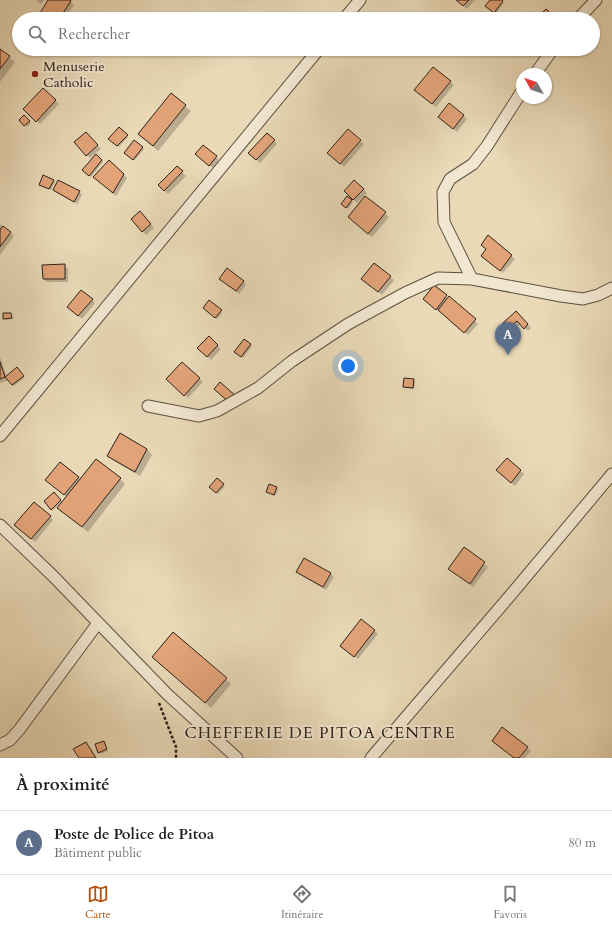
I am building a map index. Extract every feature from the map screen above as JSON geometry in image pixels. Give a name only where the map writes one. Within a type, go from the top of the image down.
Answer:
[{"type":"street","points":[[350,12],[360,0]]},
{"type":"street","points":[[585,12],[596,0]]},
{"type":"street","points":[[0,436],[313,56]]},
{"type":"street","points":[[539,68],[548,56]]},
{"type":"street","points":[[472,278],[444,222],[443,192],[450,179],[473,164],[487,146],[516,100]]},
{"type":"street","points":[[148,406],[199,416],[217,411],[258,388],[292,360],[348,324],[405,293],[438,278],[472,278],[583,299],[598,296],[612,288]]},
{"type":"street","points":[[371,758],[612,474]]},
{"type":"street","points":[[0,525],[53,576],[167,694],[237,758]]},
{"type":"street","points":[[0,745],[10,740],[19,730],[98,623]]},
{"type":"path","points":[[159,703],[176,747],[176,758]]},
{"type":"building","points":[[48,0],[71,1],[64,12],[40,12]]},
{"type":"building","points":[[456,0],[469,0],[463,6]]},
{"type":"building","points":[[490,0],[503,1],[495,12],[485,6]]},
{"type":"building","points":[[0,49],[10,56],[0,69]]},
{"type":"building","points":[[433,67],[451,81],[432,104],[414,90]]},
{"type":"building","points":[[43,88],[56,100],[36,122],[23,109]]},
{"type":"building","points":[[171,93],[186,105],[153,146],[138,134]]},
{"type":"building","points":[[449,103],[464,115],[453,129],[438,117]]},
{"type":"building","points":[[24,115],[30,121],[24,126],[19,120]]},
{"type":"building","points":[[119,127],[128,135],[117,146],[108,139]]},
{"type":"building","points":[[348,129],[361,140],[340,164],[327,153]]},
{"type":"building","points":[[86,132],[98,145],[86,156],[74,142]]},
{"type":"building","points":[[267,133],[275,140],[256,160],[248,153]]},
{"type":"building","points":[[134,140],[143,147],[133,160],[124,153]]},
{"type":"building","points":[[203,145],[217,156],[209,166],[195,154]]},
{"type":"building","points":[[96,154],[102,160],[89,176],[82,170]]},
{"type":"building","points":[[109,160],[124,174],[113,193],[93,177]]},
{"type":"building","points":[[177,166],[183,171],[164,191],[158,185]]},
{"type":"building","points":[[43,175],[54,180],[49,189],[39,185]]},
{"type":"building","points":[[58,180],[80,191],[74,202],[53,190]]},
{"type":"building","points":[[354,180],[364,189],[353,200],[344,191]]},
{"type":"building","points":[[347,196],[352,200],[346,208],[341,204]]},
{"type":"building","points":[[365,196],[386,212],[368,234],[348,217]]},
{"type":"building","points":[[140,211],[151,224],[142,232],[131,219]]},
{"type":"building","points":[[3,226],[11,232],[0,247],[0,230]]},
{"type":"building","points":[[488,235],[512,255],[500,271],[481,256],[486,249],[481,245]]},
{"type":"building","points":[[374,263],[391,276],[378,292],[361,279]]},
{"type":"building","points":[[65,264],[65,279],[43,279],[42,265]]},
{"type":"building","points":[[227,268],[244,281],[236,291],[219,279]]},
{"type":"building","points":[[434,285],[447,295],[436,310],[423,299]]},
{"type":"building","points":[[81,290],[93,299],[78,316],[67,307]]},
{"type":"building","points":[[449,296],[476,319],[464,333],[438,310]]},
{"type":"building","points":[[209,300],[222,310],[215,318],[203,308]]},
{"type":"building","points":[[516,311],[528,324],[524,329],[517,321],[507,330],[502,324]]},
{"type":"building","points":[[3,313],[11,313],[12,318],[3,319]]},
{"type":"building","points":[[209,336],[218,345],[207,357],[197,348]]},
{"type":"building","points":[[244,339],[251,344],[241,357],[234,352]]},
{"type":"building","points":[[0,362],[5,377],[0,379]]},
{"type":"building","points":[[182,362],[200,378],[184,396],[166,379]]},
{"type":"building","points":[[17,367],[24,376],[12,385],[5,377]]},
{"type":"building","points":[[404,378],[414,379],[413,388],[403,387]]},
{"type":"building","points":[[220,382],[237,397],[231,404],[214,389]]},
{"type":"building","points":[[120,433],[147,449],[135,472],[107,456]]},
{"type":"building","points":[[507,458],[521,470],[511,483],[496,470]]},
{"type":"building","points":[[96,459],[121,478],[82,527],[57,508]]},
{"type":"building","points":[[60,462],[79,477],[64,495],[45,480]]},
{"type":"building","points":[[217,478],[224,484],[216,493],[209,487]]},
{"type":"building","points":[[269,484],[277,487],[274,495],[266,492]]},
{"type":"building","points":[[54,492],[61,500],[51,510],[44,501]]},
{"type":"building","points":[[34,502],[51,516],[31,539],[14,525]]},
{"type":"building","points":[[464,547],[485,562],[470,584],[448,569]]},
{"type":"building","points":[[304,558],[331,573],[323,587],[296,572]]},
{"type":"building","points":[[361,619],[375,630],[354,657],[340,646]]},
{"type":"building","points":[[173,632],[227,678],[205,703],[152,657]]},
{"type":"building","points":[[502,727],[528,747],[519,758],[514,758],[492,741]]},
{"type":"building","points":[[104,741],[107,749],[98,753],[95,744]]},
{"type":"building","points":[[86,742],[96,758],[79,758],[73,749]]},
{"type":"place","name":"Menuserie Catholic","points":[[35,74]]},
{"type":"place","name":"Poste de Police de Pitoa","points":[[508,355]]},
{"type":"district","name":"CHEFFERIE DE PITOA CENTRE","points":[[320,732]]}]
